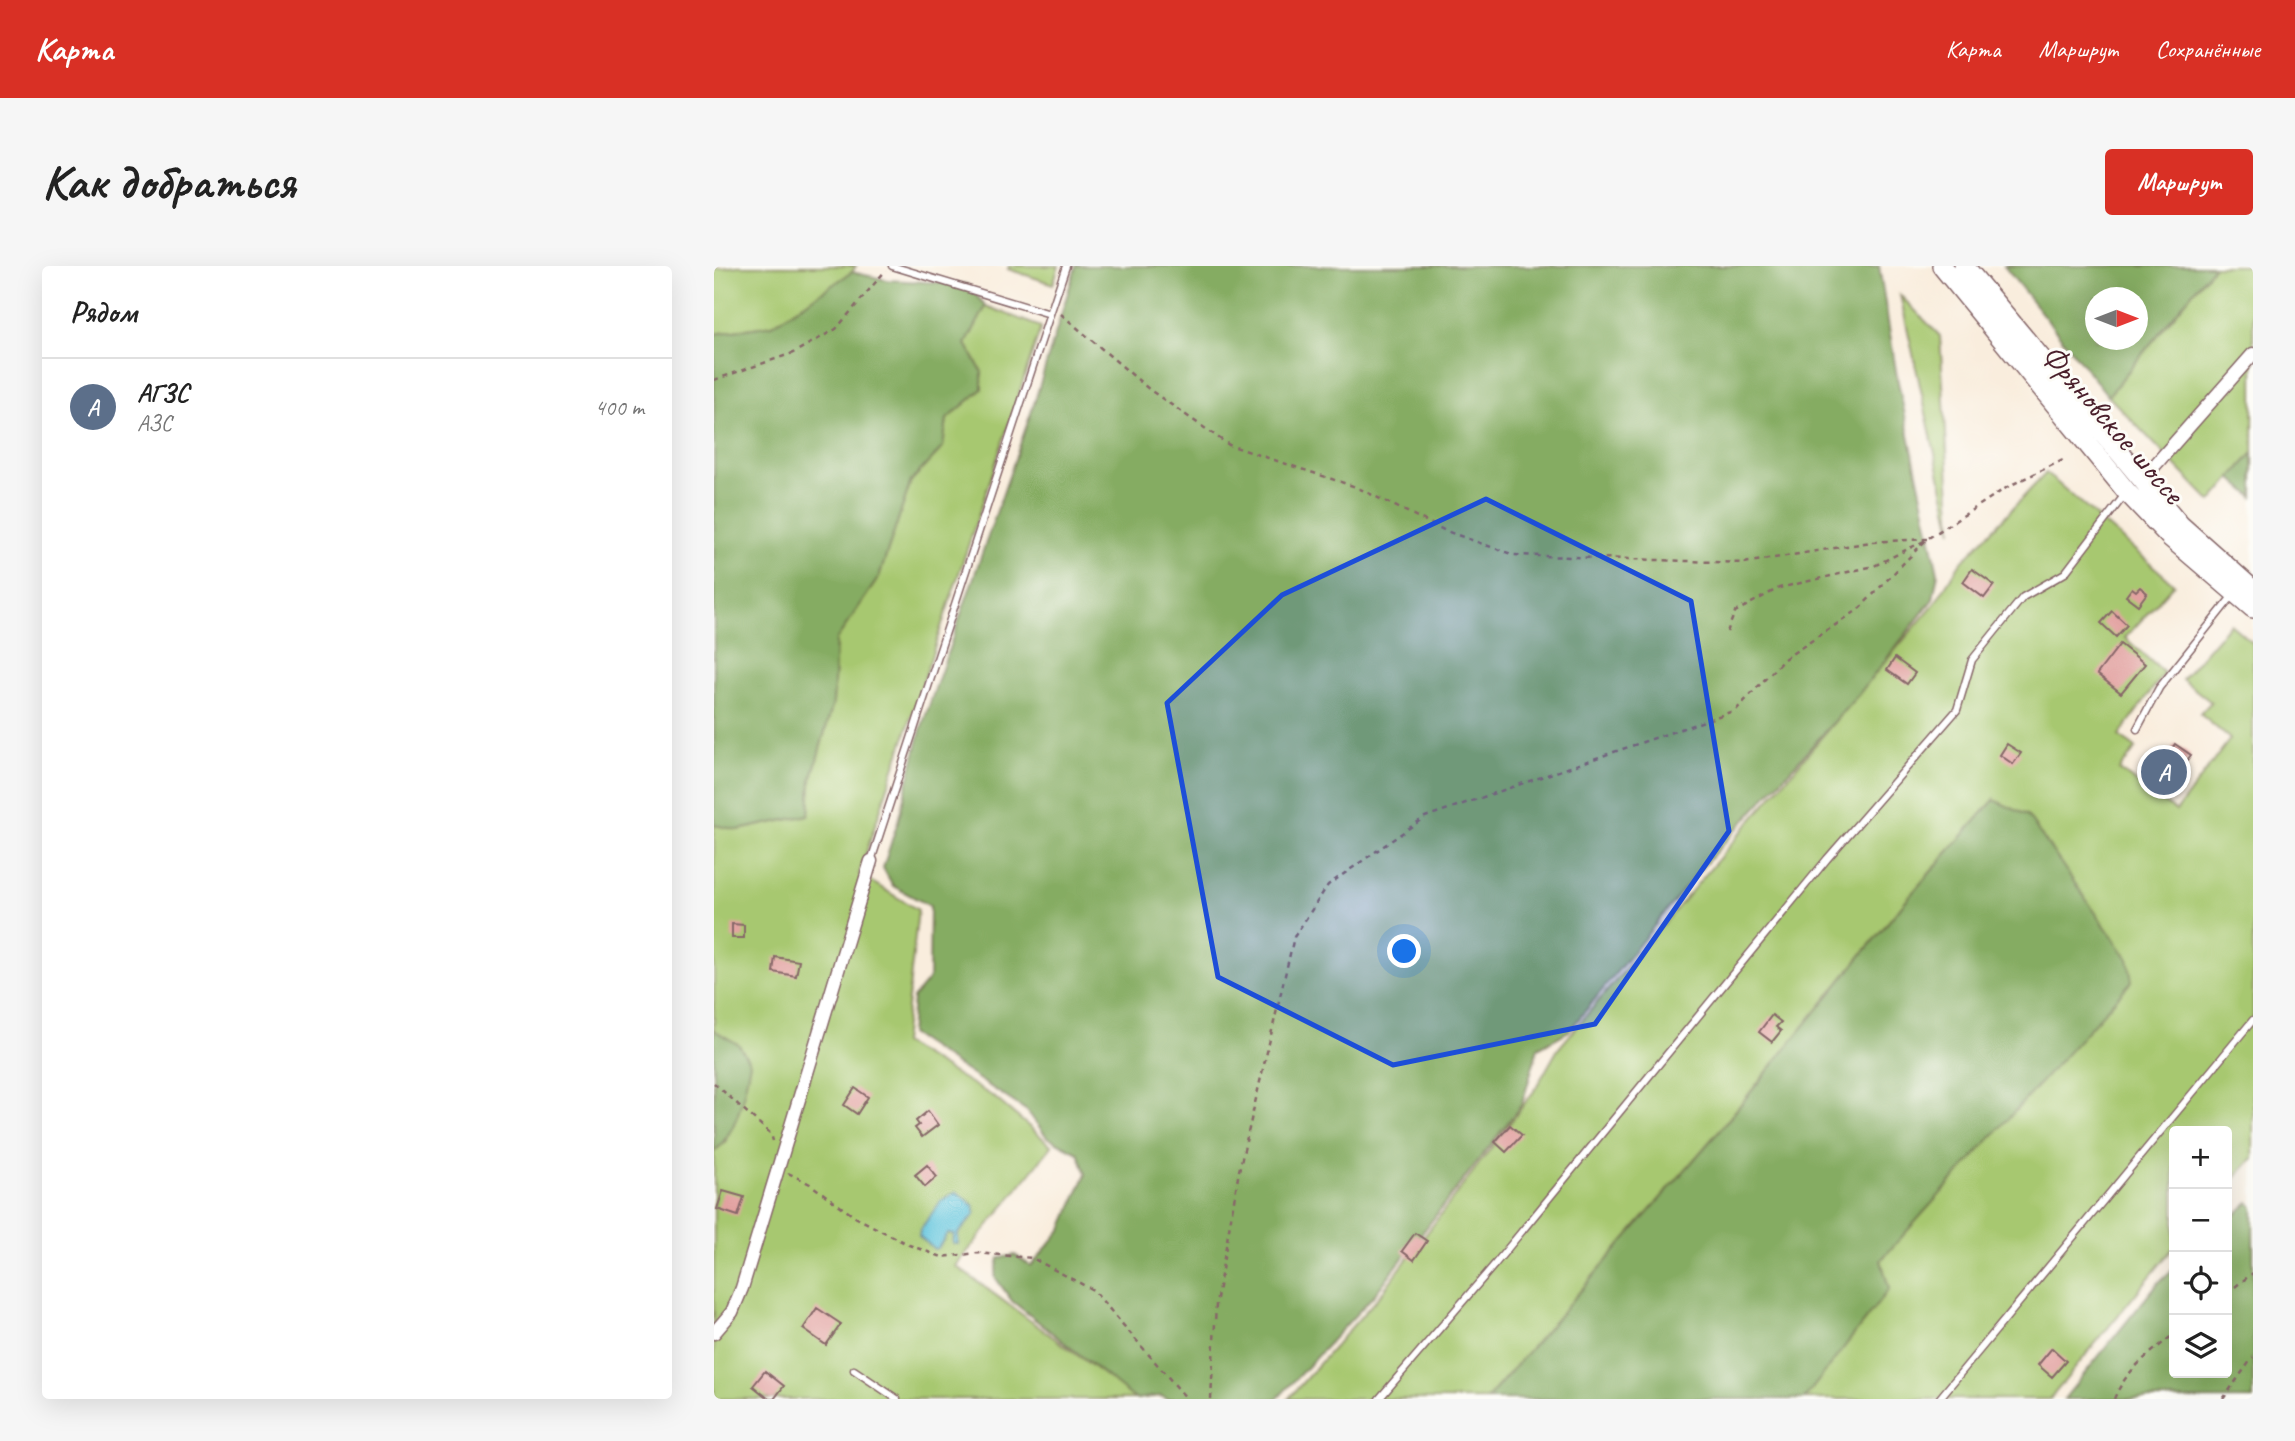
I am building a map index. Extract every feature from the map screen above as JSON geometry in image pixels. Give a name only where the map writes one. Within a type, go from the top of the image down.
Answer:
[{"type":"main road","name":"Фряновское шоссе","points":[[1942,266],[2134,486]]},
{"type":"main road","name":"Фряновское шоссе","points":[[1964,266],[2134,486],[2170,537],[2244,591],[2253,608]]},
{"type":"street","points":[[2134,486],[2253,354]]},
{"type":"street","points":[[714,1334],[732,1312],[742,1288],[871,861]]},
{"type":"lane","points":[[891,266],[1052,311]]},
{"type":"lane","points":[[871,861],[1066,266]]},
{"type":"lane","points":[[1380,1399],[1495,1264],[1827,859],[1957,710],[1972,660],[2022,597],[2065,573],[2134,486]]},
{"type":"lane","points":[[2137,729],[2159,688],[2244,591]]},
{"type":"lane","points":[[1939,1399],[2253,1020]]},
{"type":"lane","points":[[854,1370],[897,1399]]},
{"type":"path","points":[[714,380],[793,353],[836,329],[891,266]]},
{"type":"path","points":[[1052,311],[1150,390],[1229,445],[1356,487],[1446,531],[1514,555],[1744,563],[1871,542],[1927,539]]},
{"type":"path","points":[[1727,632],[1735,612],[1779,589],[1874,566],[1927,539],[2010,486],[2065,459]]},
{"type":"path","points":[[1211,1399],[1216,1304],[1239,1171],[1294,937],[1328,885],[1425,817],[1736,710],[1784,659],[1858,610],[1927,539]]},
{"type":"path","points":[[714,1083],[771,1134],[779,1167],[810,1184],[855,1217],[909,1245],[942,1257],[978,1253],[1032,1258],[1093,1290],[1187,1399]]},
{"type":"path","points":[[2232,1289],[2253,1273]]},
{"type":"path","points":[[2114,1399],[2122,1380],[2133,1366],[2169,1338]]},
{"type":"path","points":[[2223,1399],[2253,1357]]},
{"type":"highlighted area","points":[[1486,499],[1691,601],[1729,831],[1595,1024],[1393,1065],[1218,977],[1167,703],[1282,595]]},
{"type":"green space","points":[[738,266],[856,266],[852,272],[772,325],[714,334],[714,269]]},
{"type":"green space","points":[[1009,266],[1059,266],[1053,284],[1008,269]]},
{"type":"green space","points":[[1076,266],[1879,266],[1897,377],[1938,573],[1933,599],[1859,694],[1698,872],[1569,1031],[1538,1048],[1522,1104],[1375,1294],[1277,1399],[1168,1399],[1161,1396],[1135,1399],[1012,1301],[995,1277],[999,1258],[1015,1255],[1031,1266],[1062,1229],[1086,1174],[1078,1153],[1047,1137],[1027,1111],[910,1034],[913,998],[929,979],[930,906],[893,886],[883,868],[921,729],[1033,407]]},
{"type":"green space","points":[[2004,266],[2214,266],[2148,347],[2148,287],[2085,287],[2085,350],[2146,350],[2108,396]]},
{"type":"green space","points":[[2214,266],[2253,266],[2253,453],[2211,502],[2108,396]]},
{"type":"green space","points":[[852,272],[887,280],[966,284],[986,306],[966,344],[982,372],[982,389],[947,419],[943,447],[911,481],[879,577],[836,640],[833,703],[811,781],[809,815],[738,830],[714,825],[714,334],[772,325]]},
{"type":"green space","points":[[1900,295],[1940,336],[1952,531]]},
{"type":"green space","points":[[986,306],[1041,327],[859,874],[918,910],[903,1043],[994,1097],[1052,1146],[956,1266],[1137,1399],[714,1399],[714,1152],[726,1141],[739,1045],[714,1030],[714,825],[739,830],[809,815],[811,781],[833,703],[836,640],[879,577],[911,481],[943,447],[947,419],[982,389],[982,372],[966,344]]},
{"type":"green space","points":[[2253,453],[2253,497],[2231,478]]},
{"type":"green space","points":[[2046,473],[2174,584],[2125,638],[2164,673],[2119,736],[2136,748],[2119,770],[2176,811],[2230,739],[2200,714],[2211,702],[2182,679],[2230,624],[2253,643],[2253,1158],[2232,1181],[2232,1126],[2169,1126],[2169,1253],[2050,1399],[1804,1399],[1889,1289],[1881,1260],[1949,1182],[1994,800],[1907,899],[1724,1125],[1487,1399],[1288,1399],[1380,1295],[1534,1091],[1558,1049],[1935,603],[1959,565]]},
{"type":"green space","points":[[1994,800],[2027,815],[2128,959],[2132,981],[1881,1260],[1889,1289],[1804,1399],[1487,1399],[1724,1125],[1907,899]]},
{"type":"green space","points":[[714,1030],[739,1045],[750,1063],[735,1122],[723,1143],[714,1152]]},
{"type":"green space","points":[[2249,1202],[2253,1208],[2253,1399],[2064,1399],[2169,1273],[2169,1378],[2232,1378],[2232,1217]]},
{"type":"water","points":[[957,1192],[974,1206],[975,1214],[958,1234],[958,1244],[953,1244],[954,1234],[947,1234],[938,1248],[934,1249],[919,1236],[920,1230],[941,1201]]},
{"type":"building","points":[[1972,569],[1994,585],[1984,598],[1963,582]]},
{"type":"building","points":[[2140,587],[2147,593],[2138,605],[2126,596],[2132,588],[2136,591]]},
{"type":"building","points":[[2112,611],[2127,625],[2116,637],[2101,623]]},
{"type":"building","points":[[2120,644],[2145,664],[2121,693],[2097,674]]},
{"type":"building","points":[[1895,658],[1915,673],[1907,684],[1887,670]]},
{"type":"building","points":[[2007,744],[2021,753],[2013,764],[2000,755]]},
{"type":"building","points":[[2175,744],[2191,755],[2183,765],[2168,754]]},
{"type":"building","points":[[732,924],[744,925],[744,938],[732,938]]},
{"type":"building","points":[[775,957],[799,961],[796,976],[773,972]]},
{"type":"building","points":[[1772,1015],[1781,1022],[1776,1027],[1781,1031],[1772,1042],[1759,1032]]},
{"type":"building","points":[[855,1088],[868,1097],[857,1114],[844,1105]]},
{"type":"building","points":[[928,1111],[938,1125],[922,1137],[915,1128],[919,1125],[916,1121]]},
{"type":"building","points":[[1510,1125],[1522,1135],[1506,1152],[1495,1142]]},
{"type":"building","points":[[927,1165],[937,1177],[925,1187],[915,1175]]},
{"type":"building","points":[[723,1191],[744,1197],[738,1216],[717,1209]]},
{"type":"building","points":[[1415,1233],[1427,1241],[1414,1260],[1402,1251]]},
{"type":"building","points":[[817,1308],[841,1324],[826,1345],[803,1329]]},
{"type":"building","points":[[2052,1348],[2066,1361],[2052,1377],[2038,1365]]},
{"type":"building","points":[[765,1371],[784,1386],[774,1399],[769,1399],[753,1386]]},
{"type":"place","name":"АГЗС","points":[[2164,772]]}]
